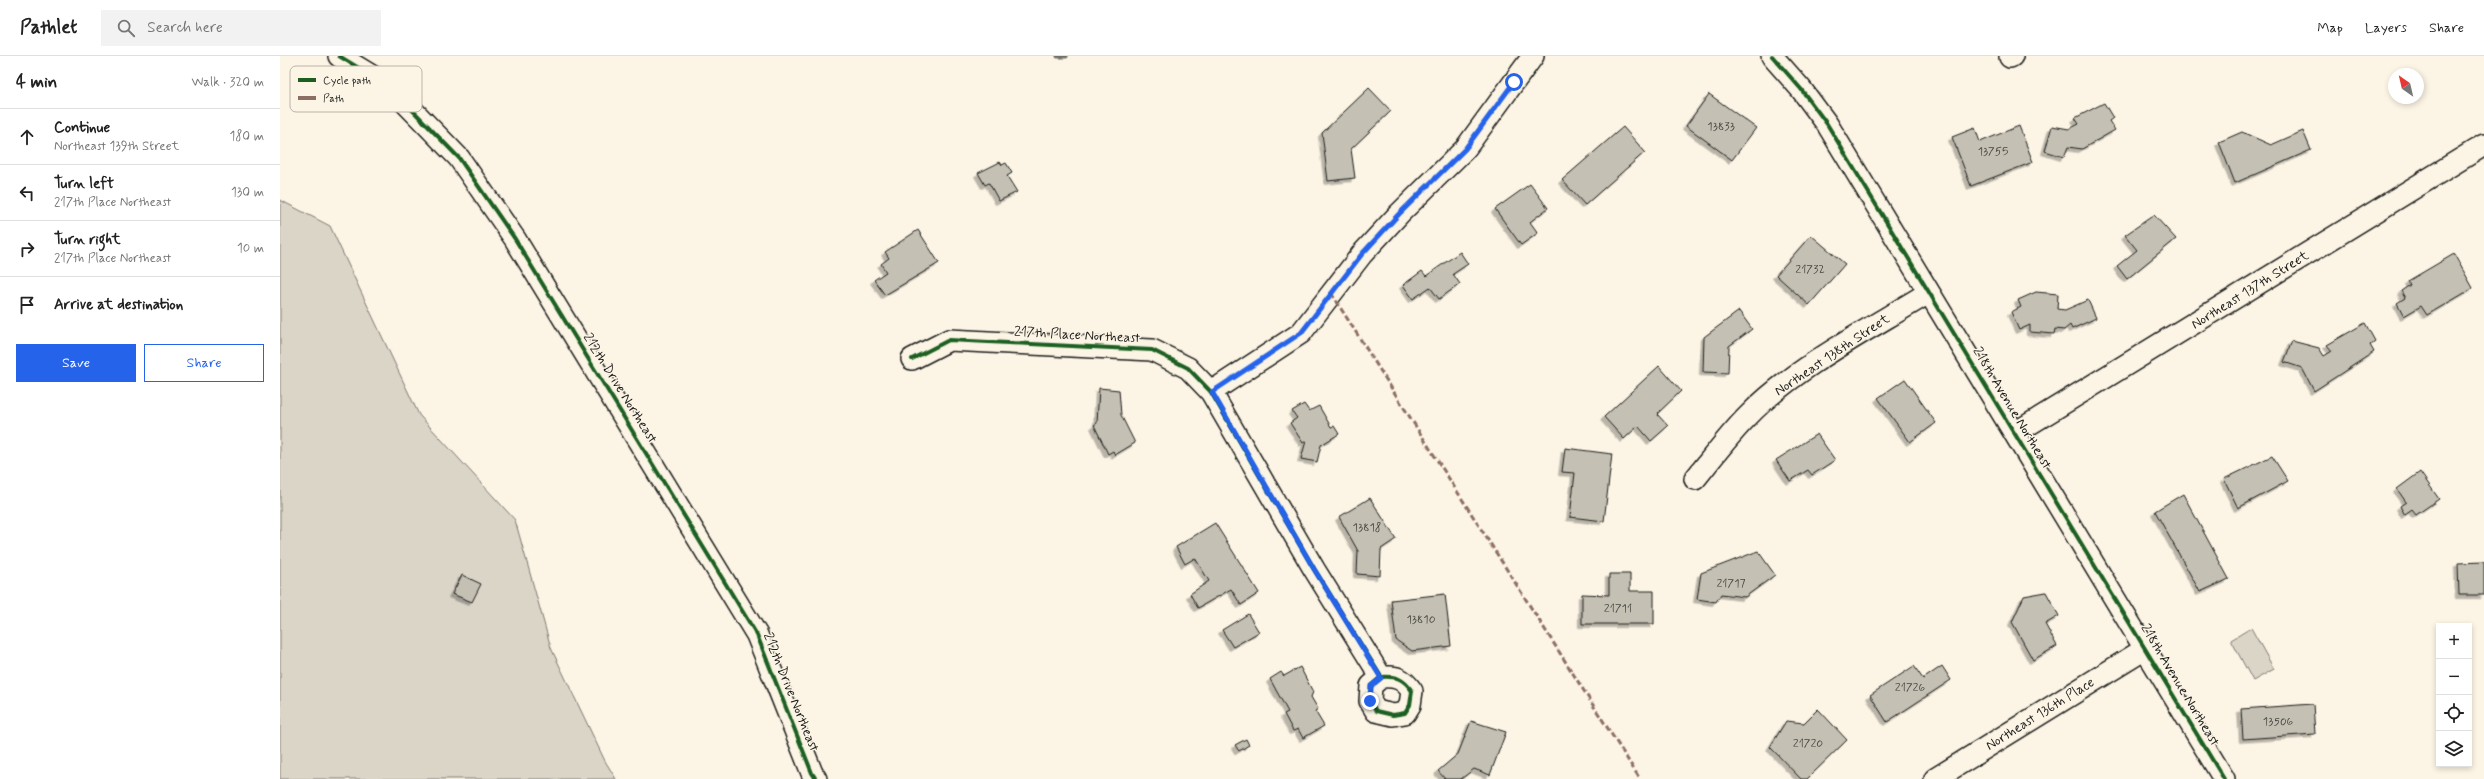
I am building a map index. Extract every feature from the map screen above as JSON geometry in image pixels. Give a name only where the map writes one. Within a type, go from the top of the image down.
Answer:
[{"type":"street","name":"212th Drive Northeast","points":[[339,56],[355,66]]},
{"type":"street","points":[[1212,392],[1301,333],[1362,254],[1399,214],[1465,149],[1533,56]]},
{"type":"street","name":"218th Avenue Northeast","points":[[1772,56],[1802,89],[1826,124],[2224,779]]},
{"type":"street","name":"212th Drive Northeast","points":[[414,112],[453,152],[515,239],[757,635],[812,773],[816,779]]},
{"type":"street","name":"Northeast 137th Street","points":[[2015,433],[2484,145]]},
{"type":"street","name":"Northeast 138th Street","points":[[1695,479],[1748,416],[1776,391],[1808,368],[1928,292]]},
{"type":"street","name":"217th Place Northeast","points":[[912,359],[949,340],[1152,350],[1188,368],[1212,392],[1314,569],[1381,678]]},
{"type":"street","name":"Northeast 136th Place","points":[[1935,779],[2145,649]]},
{"type":"shaded area","points":[[280,200],[330,226],[419,415],[515,520],[551,648],[605,761],[616,779],[280,779]]},
{"type":"shaded area","points":[[2251,628],[2274,669],[2253,681],[2231,640]]},
{"type":"building","points":[[1369,88],[1391,111],[1351,149],[1355,178],[1328,181],[1322,133]]},
{"type":"building","points":[[1709,94],[1756,128],[1732,160],[1686,126]]},
{"type":"building","points":[[2104,103],[2113,118],[2109,121],[2115,130],[2082,149],[2068,147],[2064,157],[2045,151],[2052,126],[2069,129],[2079,124],[2075,118]]},
{"type":"building","points":[[2019,126],[2033,162],[1971,186],[1952,137],[1975,128],[1980,142]]},
{"type":"building","points":[[1623,127],[1645,152],[1585,205],[1562,180]]},
{"type":"building","points":[[2303,131],[2311,150],[2235,183],[2219,142],[2242,132],[2271,145]]},
{"type":"building","points":[[1000,162],[1002,165],[1006,163],[1012,173],[1007,176],[1017,192],[999,201],[989,183],[985,185],[978,173]]},
{"type":"building","points":[[1530,184],[1548,208],[1530,222],[1538,233],[1521,245],[1495,209]]},
{"type":"building","points":[[2154,215],[2176,239],[2127,279],[2117,266],[2137,250],[2125,235]]},
{"type":"building","points":[[918,230],[939,263],[885,295],[874,280],[886,272],[881,264],[889,258],[885,252]]},
{"type":"building","points":[[1811,235],[1845,264],[1809,305],[1776,275]]},
{"type":"building","points":[[1460,252],[1468,264],[1453,274],[1460,284],[1439,299],[1430,287],[1413,299],[1403,285],[1422,271],[1426,276]]},
{"type":"building","points":[[2454,254],[2473,288],[2427,315],[2421,306],[2404,316],[2397,303],[2405,298],[2401,291],[2410,285],[2408,281]]},
{"type":"building","points":[[2036,292],[2058,294],[2057,309],[2065,310],[2088,300],[2096,318],[2072,329],[2070,325],[2064,330],[2055,329],[2054,334],[2030,332],[2030,325],[2019,330],[2011,312],[2021,307],[2018,300]]},
{"type":"building","points":[[1739,311],[1752,329],[1729,346],[1728,373],[1703,372],[1704,337]]},
{"type":"building","points":[[2365,323],[2375,341],[2370,345],[2374,352],[2314,391],[2302,368],[2284,362],[2292,341],[2319,348],[2324,356],[2332,351],[2327,345]]},
{"type":"building","points":[[1659,366],[1681,391],[1657,414],[1668,426],[1651,441],[1638,426],[1624,439],[1604,417]]},
{"type":"building","points":[[1905,379],[1936,423],[1910,442],[1878,398]]},
{"type":"building","points":[[1099,388],[1119,390],[1121,415],[1135,443],[1115,455],[1113,451],[1108,454],[1094,425],[1097,423]]},
{"type":"building","points":[[1304,404],[1309,411],[1319,406],[1331,427],[1334,426],[1339,434],[1321,445],[1317,462],[1301,459],[1306,441],[1303,443],[1290,423],[1297,418],[1292,411]]},
{"type":"building","points":[[1817,434],[1835,460],[1812,475],[1808,470],[1790,481],[1776,460]]},
{"type":"building","points":[[1565,448],[1612,454],[1604,521],[1570,517],[1575,473],[1562,472]]},
{"type":"building","points":[[2272,456],[2288,481],[2238,508],[2224,479]]},
{"type":"building","points":[[2420,472],[2439,499],[2416,515],[2412,510],[2405,515],[2400,506],[2406,502],[2397,489]]},
{"type":"building","points":[[2183,494],[2229,579],[2200,592],[2155,511]]},
{"type":"building","points":[[1370,498],[1396,539],[1381,549],[1380,576],[1357,574],[1358,551],[1339,517]]},
{"type":"building","points":[[1215,523],[1259,593],[1241,605],[1231,589],[1198,608],[1190,594],[1209,581],[1195,558],[1185,564],[1176,547]]},
{"type":"building","points":[[1758,551],[1775,575],[1745,597],[1721,594],[1716,602],[1697,599],[1701,573]]},
{"type":"building","points":[[2484,562],[2484,595],[2459,595],[2458,563]]},
{"type":"building","points":[[1609,574],[1630,574],[1630,591],[1654,591],[1654,624],[1582,624],[1582,594],[1609,595]]},
{"type":"building","points":[[462,575],[481,584],[472,602],[452,594]]},
{"type":"building","points":[[2046,592],[2059,616],[2045,624],[2057,646],[2033,660],[2012,622],[2024,596]]},
{"type":"building","points":[[1445,594],[1451,646],[1412,651],[1396,640],[1391,600]]},
{"type":"building","points":[[1248,614],[1259,632],[1233,647],[1222,630]]},
{"type":"building","points":[[1914,666],[1923,679],[1942,666],[1951,680],[1887,722],[1870,695]]},
{"type":"building","points":[[1300,667],[1313,692],[1311,697],[1318,709],[1315,711],[1324,726],[1303,738],[1298,729],[1293,731],[1284,714],[1288,712],[1270,679],[1281,672],[1284,676]]},
{"type":"building","points":[[2313,704],[2315,734],[2243,739],[2241,709]]},
{"type":"building","points":[[1818,709],[1847,740],[1807,779],[1801,779],[1770,747],[1786,721],[1804,723]]},
{"type":"building","points":[[1471,721],[1506,732],[1490,775],[1474,769],[1461,779],[1445,779],[1438,771],[1458,754]]},
{"type":"building","points":[[1246,739],[1249,745],[1239,751],[1235,745]]},
{"type":"waterway","points":[[1058,56],[1066,56]]},
{"type":"marked path","points":[[1331,293],[1640,779]]},
{"type":"cycle path","points":[[339,56],[355,66]]},
{"type":"cycle path","points":[[1772,56],[1801,89],[1827,124],[2224,779]]},
{"type":"cycle path","points":[[414,112],[459,158],[515,239],[757,635],[812,773],[816,779]]},
{"type":"cycle path","points":[[912,359],[949,340],[1152,350],[1188,368],[1211,392],[1314,569],[1381,677],[1371,686],[1370,701],[1376,711],[1393,715],[1405,713],[1410,705],[1412,691],[1399,679],[1381,677]]},
{"type":"route","points":[[1370,701],[1371,686],[1381,678],[1314,569],[1212,392],[1301,333],[1362,254],[1399,214],[1444,172],[1465,149],[1514,82]]}]
